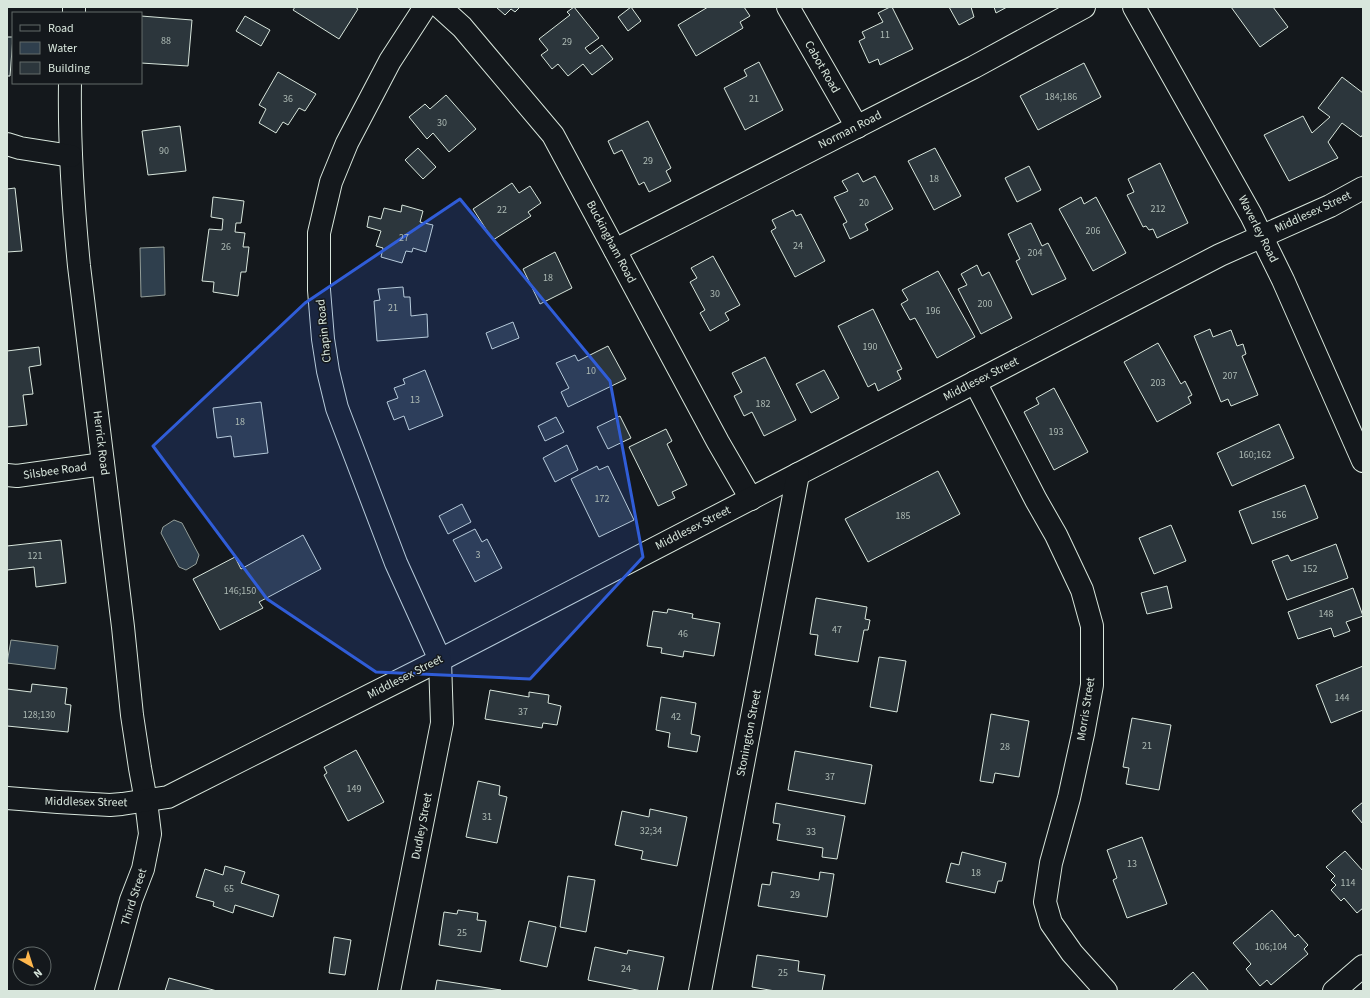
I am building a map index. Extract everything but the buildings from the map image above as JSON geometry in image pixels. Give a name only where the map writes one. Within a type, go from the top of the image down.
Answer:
[{"type":"street","name":"Chapin Road","points":[[424,7],[390,61],[347,143],[331,182],[319,233],[319,290],[328,371],[337,408],[396,562],[440,660]]},
{"type":"street","name":"Buckingham Road","points":[[440,7],[462,26],[553,135],[714,435],[751,498]]},
{"type":"street","name":"Cabot Road","points":[[788,7],[857,126]]},
{"type":"street","name":"Norman Road","points":[[615,250],[974,67],[1084,7]]},
{"type":"street","name":"Waverley Road","points":[[1134,7],[1243,199],[1283,280],[1363,460]]},
{"type":"street","name":"Herrick Road","points":[[70,84],[71,156],[79,266],[132,715],[146,801]]},
{"type":"street","points":[[7,144],[20,148],[71,156]]},
{"type":"street","name":"Middlesex Street","points":[[7,798],[110,805],[168,797],[440,660],[1220,255],[1330,206],[1363,188]]},
{"type":"street","name":"Morris Street","points":[[975,382],[1036,500],[1056,535],[1082,590],[1092,626],[1092,684],[1069,798],[1051,863],[1046,902],[1051,923],[1072,953],[1106,991]]},
{"type":"street","name":"Silsbee Road","points":[[7,475],[17,476],[103,464]]},
{"type":"street","name":"Stonington Street","points":[[700,991],[798,474]]},
{"type":"street","name":"Dudley Street","points":[[389,991],[442,723],[440,660]]},
{"type":"street","name":"Third Street","points":[[106,991],[131,900],[143,869],[150,834],[146,801]]},
{"type":"street","points":[[1334,991],[1363,966]]},
{"type":"highlighted area","points":[[460,199],[610,381],[643,557],[530,679],[376,672],[267,599],[153,446],[305,303]]},
{"type":"water","points":[[164,247],[165,295],[141,297],[140,248]]},
{"type":"water","points":[[174,520],[182,523],[199,555],[196,564],[186,570],[179,567],[161,533],[163,527]]},
{"type":"water","points":[[11,640],[58,646],[55,669],[7,663]]}]
